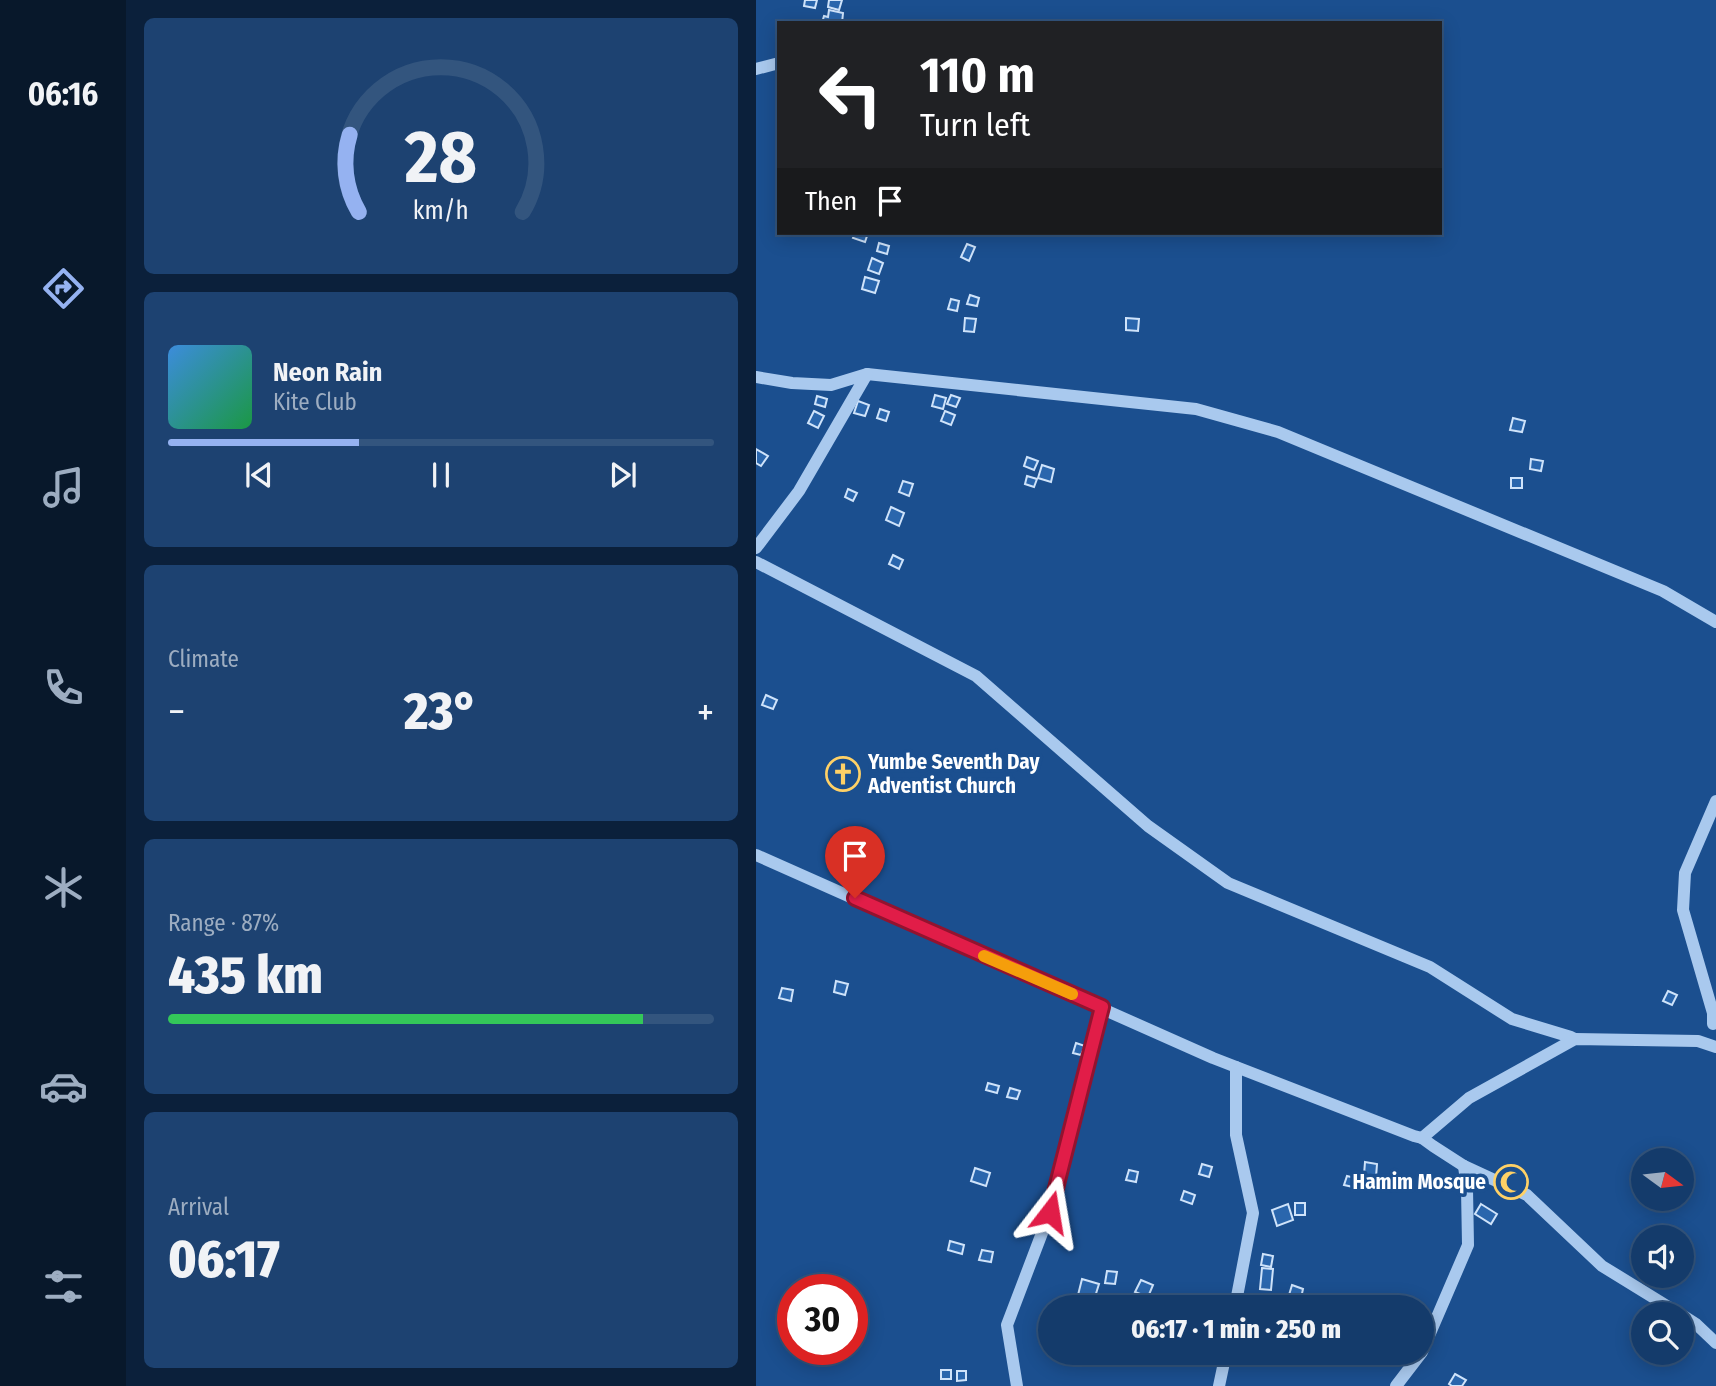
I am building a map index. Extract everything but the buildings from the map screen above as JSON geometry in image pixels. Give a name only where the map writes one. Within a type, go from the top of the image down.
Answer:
[{"type":"street","points":[[756,69],[777,63]]},
{"type":"street","points":[[756,377],[792,383],[831,385],[867,374],[1196,409],[1278,432],[1663,591],[1716,622]]},
{"type":"street","points":[[756,548],[799,491],[867,374]]},
{"type":"street","points":[[756,562],[976,676],[1148,826],[1228,883],[1430,967],[1511,1019],[1575,1039],[1698,1041],[1716,1046]]},
{"type":"street","points":[[1698,1041],[1715,1022],[1684,909],[1685,873],[1716,801]]},
{"type":"street","points":[[756,855],[1236,1067],[1422,1138],[1464,1166],[1527,1195],[1602,1266],[1660,1302]]},
{"type":"street","points":[[1017,1386],[1007,1325],[1050,1212],[1102,1007]]},
{"type":"street","points":[[1422,1138],[1469,1098],[1575,1039]]},
{"type":"street","points":[[1236,1067],[1236,1135],[1253,1213],[1236,1295]]},
{"type":"street","points":[[1396,1386],[1422,1352],[1468,1245],[1464,1166]]},
{"type":"street","points":[[1694,1323],[1716,1343]]},
{"type":"street","points":[[1219,1386],[1223,1365]]},
{"type":"slow traffic","points":[[984,956],[1072,994]]},
{"type":"place","name":"Yumbe Seventh Day Adventist Church","points":[[843,774]]},
{"type":"place","name":"Hamim Mosque","points":[[1511,1182]]},
{"type":"route","points":[[855,898],[1102,1007],[1050,1212]]}]
